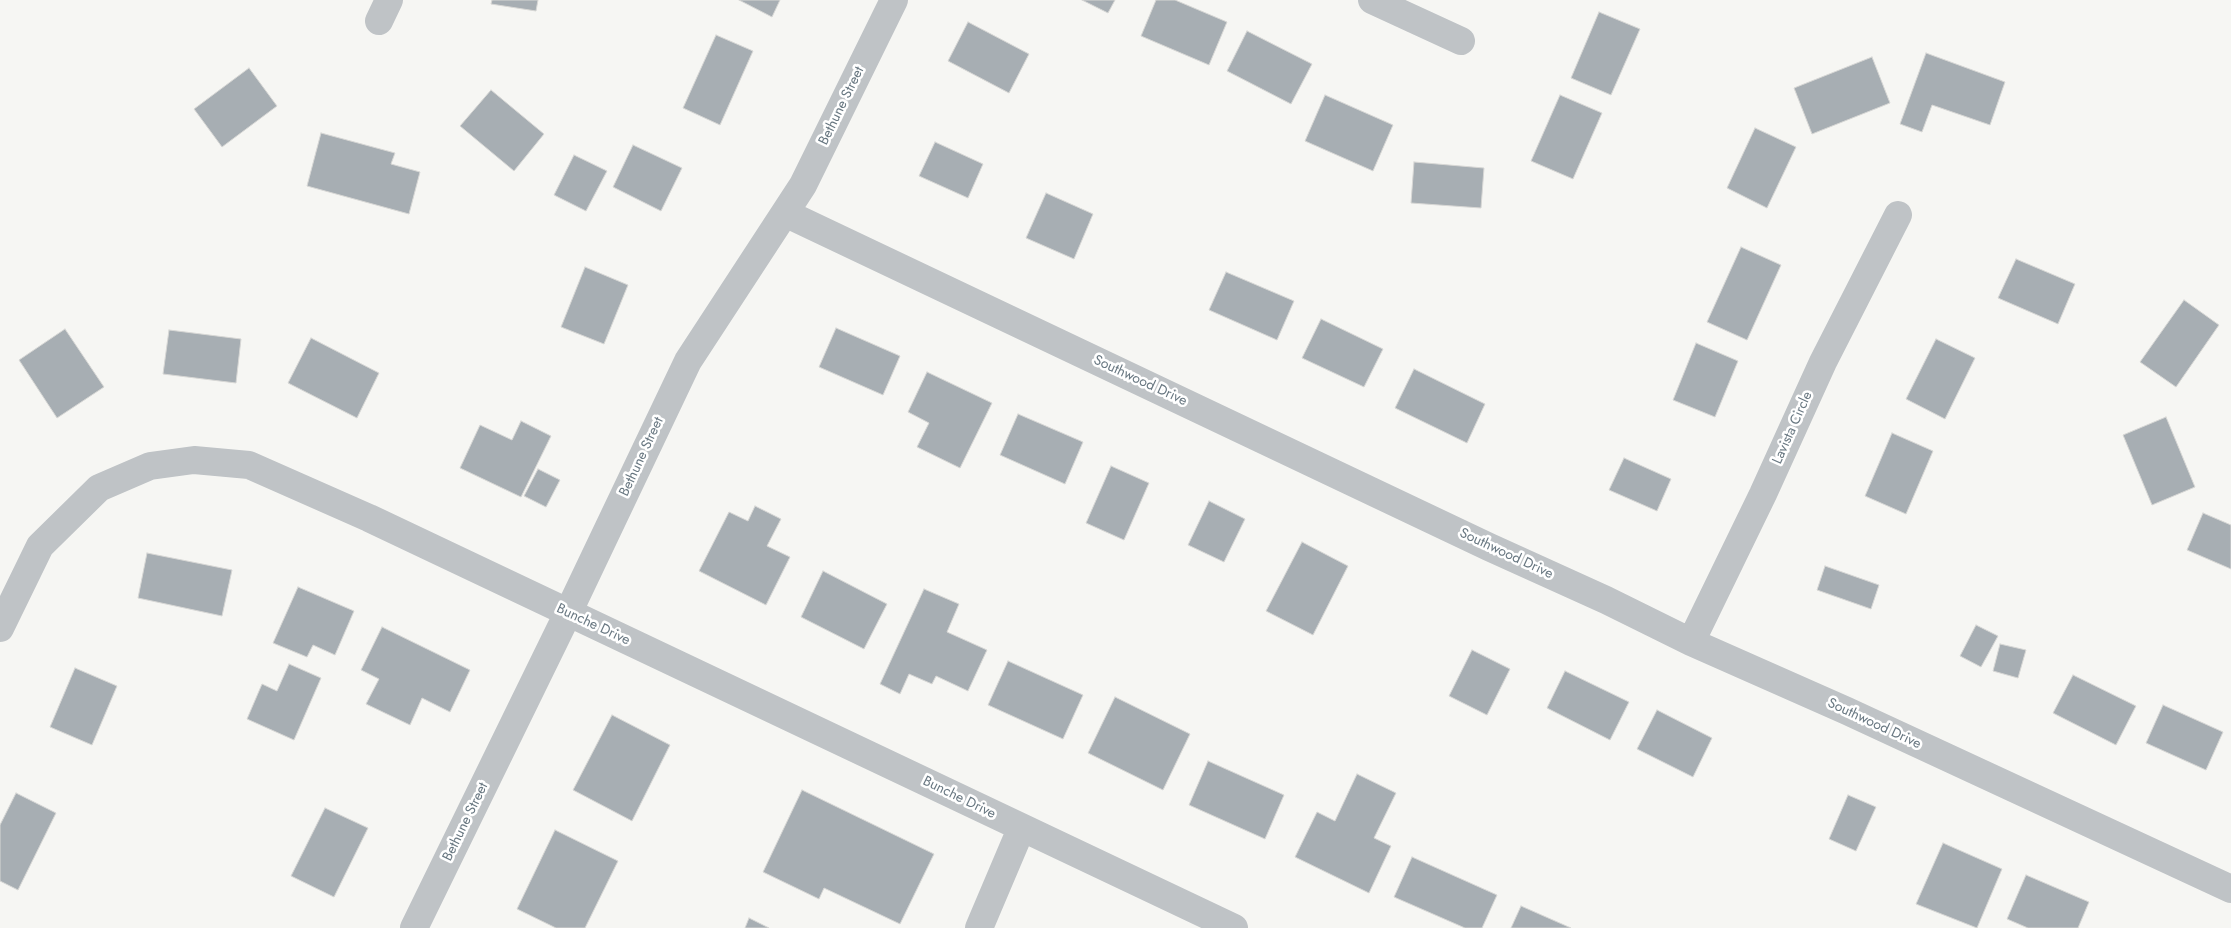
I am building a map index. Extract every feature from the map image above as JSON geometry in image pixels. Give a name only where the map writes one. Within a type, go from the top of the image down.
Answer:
[{"type":"street","name":"Bethune Street","points":[[414,928],[568,613],[688,361],[803,185],[894,0]]},
{"type":"street","points":[[1372,0],[1461,41]]},
{"type":"street","name":"Southwood Drive","points":[[785,213],[1489,547],[1606,600],[1691,642],[1847,711],[2231,889]]},
{"type":"street","name":"Lavista Circle","points":[[1691,642],[1764,494],[1823,362],[1898,214]]},
{"type":"street","name":"Bunche Drive","points":[[0,628],[40,546],[99,488],[150,466],[194,460],[248,465],[369,518],[1021,829],[1234,928]]},
{"type":"street","points":[[979,928],[1021,829]]},
{"type":"building","points":[[492,0],[538,0],[536,11],[491,4]]},
{"type":"building","points":[[739,0],[780,0],[772,17]]},
{"type":"building","points":[[1082,0],[1115,0],[1108,13]]},
{"type":"building","points":[[1156,0],[1175,0],[1227,22],[1209,65],[1141,36]]},
{"type":"building","points":[[1599,12],[1640,29],[1611,95],[1571,78]]},
{"type":"building","points":[[968,22],[1029,54],[1009,93],[948,61]]},
{"type":"building","points":[[1247,31],[1312,64],[1291,104],[1227,71]]},
{"type":"building","points":[[716,35],[753,51],[720,125],[683,108]]},
{"type":"building","points":[[1926,53],[2005,82],[1990,125],[1932,105],[1922,132],[1900,124]]},
{"type":"building","points":[[1872,57],[1890,103],[1812,134],[1794,88]]},
{"type":"building","points":[[249,68],[277,106],[222,147],[194,109]]},
{"type":"building","points":[[491,90],[544,134],[514,171],[460,126]]},
{"type":"building","points":[[1325,95],[1393,125],[1373,171],[1305,141]]},
{"type":"building","points":[[1560,95],[1602,113],[1573,179],[1531,161]]},
{"type":"building","points":[[1755,128],[1796,147],[1767,208],[1727,188]]},
{"type":"building","points":[[321,133],[395,153],[391,164],[420,172],[409,214],[307,186]]},
{"type":"building","points":[[935,142],[983,164],[968,198],[919,176]]},
{"type":"building","points":[[633,145],[682,168],[661,211],[613,187]]},
{"type":"building","points":[[574,155],[607,171],[586,211],[554,195]]},
{"type":"building","points":[[1414,162],[1484,168],[1481,208],[1411,203]]},
{"type":"building","points":[[1046,193],[1093,214],[1074,259],[1026,238]]},
{"type":"building","points":[[1741,247],[1781,265],[1747,340],[1707,322]]},
{"type":"building","points":[[2016,259],[2075,284],[2058,324],[1998,298]]},
{"type":"building","points":[[585,267],[628,285],[604,344],[561,327]]},
{"type":"building","points":[[1226,272],[1294,301],[1277,340],[1209,310]]},
{"type":"building","points":[[2184,300],[2219,325],[2176,387],[2140,362]]},
{"type":"building","points":[[1321,319],[1383,349],[1364,387],[1302,358]]},
{"type":"building","points":[[836,328],[900,356],[883,395],[819,367]]},
{"type":"building","points":[[65,329],[104,387],[57,418],[19,360]]},
{"type":"building","points":[[169,330],[241,339],[236,383],[163,374]]},
{"type":"building","points":[[311,338],[379,373],[357,418],[288,383]]},
{"type":"building","points":[[1936,339],[1975,358],[1945,419],[1906,399]]},
{"type":"building","points":[[1696,343],[1738,361],[1715,417],[1673,400]]},
{"type":"building","points":[[1414,369],[1485,404],[1467,443],[1395,408]]},
{"type":"building","points":[[927,372],[992,403],[960,468],[917,447],[929,423],[908,412]]},
{"type":"building","points":[[1018,414],[1083,442],[1065,484],[1000,455]]},
{"type":"building","points":[[2166,417],[2195,487],[2152,505],[2123,435]]},
{"type":"building","points":[[521,421],[551,436],[521,497],[460,468],[480,425],[512,440]]},
{"type":"building","points":[[1892,433],[1933,451],[1906,514],[1865,496]]},
{"type":"building","points":[[1624,458],[1671,479],[1657,511],[1609,490]]},
{"type":"building","points":[[1111,466],[1149,483],[1124,540],[1086,523]]},
{"type":"building","points":[[538,469],[560,480],[546,507],[524,496]]},
{"type":"building","points":[[1209,501],[1245,519],[1224,562],[1188,545]]},
{"type":"building","points":[[755,506],[781,519],[767,546],[790,557],[766,605],[699,571],[729,512],[748,521]]},
{"type":"building","points":[[2203,513],[2231,525],[2231,569],[2187,550]]},
{"type":"building","points":[[1302,542],[1348,566],[1313,635],[1266,611]]},
{"type":"building","points":[[147,553],[232,570],[222,616],[138,598]]},
{"type":"building","points":[[1825,566],[1879,585],[1871,609],[1817,590]]},
{"type":"building","points":[[823,571],[887,604],[864,649],[801,617]]},
{"type":"building","points":[[298,587],[354,611],[335,655],[313,645],[307,657],[273,643]]},
{"type":"building","points":[[924,589],[959,604],[947,632],[987,650],[968,691],[936,676],[932,684],[909,674],[900,694],[880,684]]},
{"type":"building","points":[[1976,625],[1998,636],[1981,667],[1960,656]]},
{"type":"building","points":[[382,627],[470,670],[450,712],[422,698],[410,725],[366,704],[379,679],[361,670]]},
{"type":"building","points":[[2000,644],[2026,650],[2018,678],[1993,671]]},
{"type":"building","points":[[1472,650],[1510,669],[1487,715],[1449,696]]},
{"type":"building","points":[[1008,661],[1083,695],[1063,739],[988,705]]},
{"type":"building","points":[[289,664],[321,678],[294,740],[247,719],[262,684],[277,691]]},
{"type":"building","points":[[75,668],[117,686],[92,745],[50,727]]},
{"type":"building","points":[[1565,671],[1629,702],[1610,740],[1547,708]]},
{"type":"building","points":[[2073,675],[2136,706],[2116,745],[2053,713]]},
{"type":"building","points":[[1115,697],[1190,734],[1163,790],[1088,753]]},
{"type":"building","points":[[2163,705],[2223,732],[2206,770],[2146,743]]},
{"type":"building","points":[[1657,710],[1712,738],[1693,777],[1637,749]]},
{"type":"building","points":[[612,715],[670,745],[632,821],[573,790]]},
{"type":"building","points":[[1208,761],[1284,795],[1265,839],[1189,805]]},
{"type":"building","points":[[1357,774],[1396,793],[1374,838],[1391,846],[1369,893],[1295,857],[1317,812],[1335,821]]},
{"type":"building","points":[[802,790],[934,854],[900,924],[824,888],[819,899],[763,872]]},
{"type":"building","points":[[16,793],[56,813],[18,890],[0,881],[0,825]]},
{"type":"building","points":[[1848,795],[1876,807],[1856,851],[1829,839]]},
{"type":"building","points":[[325,808],[368,828],[334,897],[291,876]]},
{"type":"building","points":[[555,830],[618,861],[585,928],[556,928],[517,909]]},
{"type":"building","points":[[1943,843],[2002,869],[1977,928],[1916,904]]},
{"type":"building","points":[[1412,857],[1497,895],[1482,928],[1465,928],[1394,897]]},
{"type":"building","points":[[2026,875],[2089,902],[2078,928],[2028,928],[2007,919]]},
{"type":"building","points":[[1521,906],[1571,928],[1511,928]]},
{"type":"building","points":[[749,918],[769,928],[745,928]]}]
